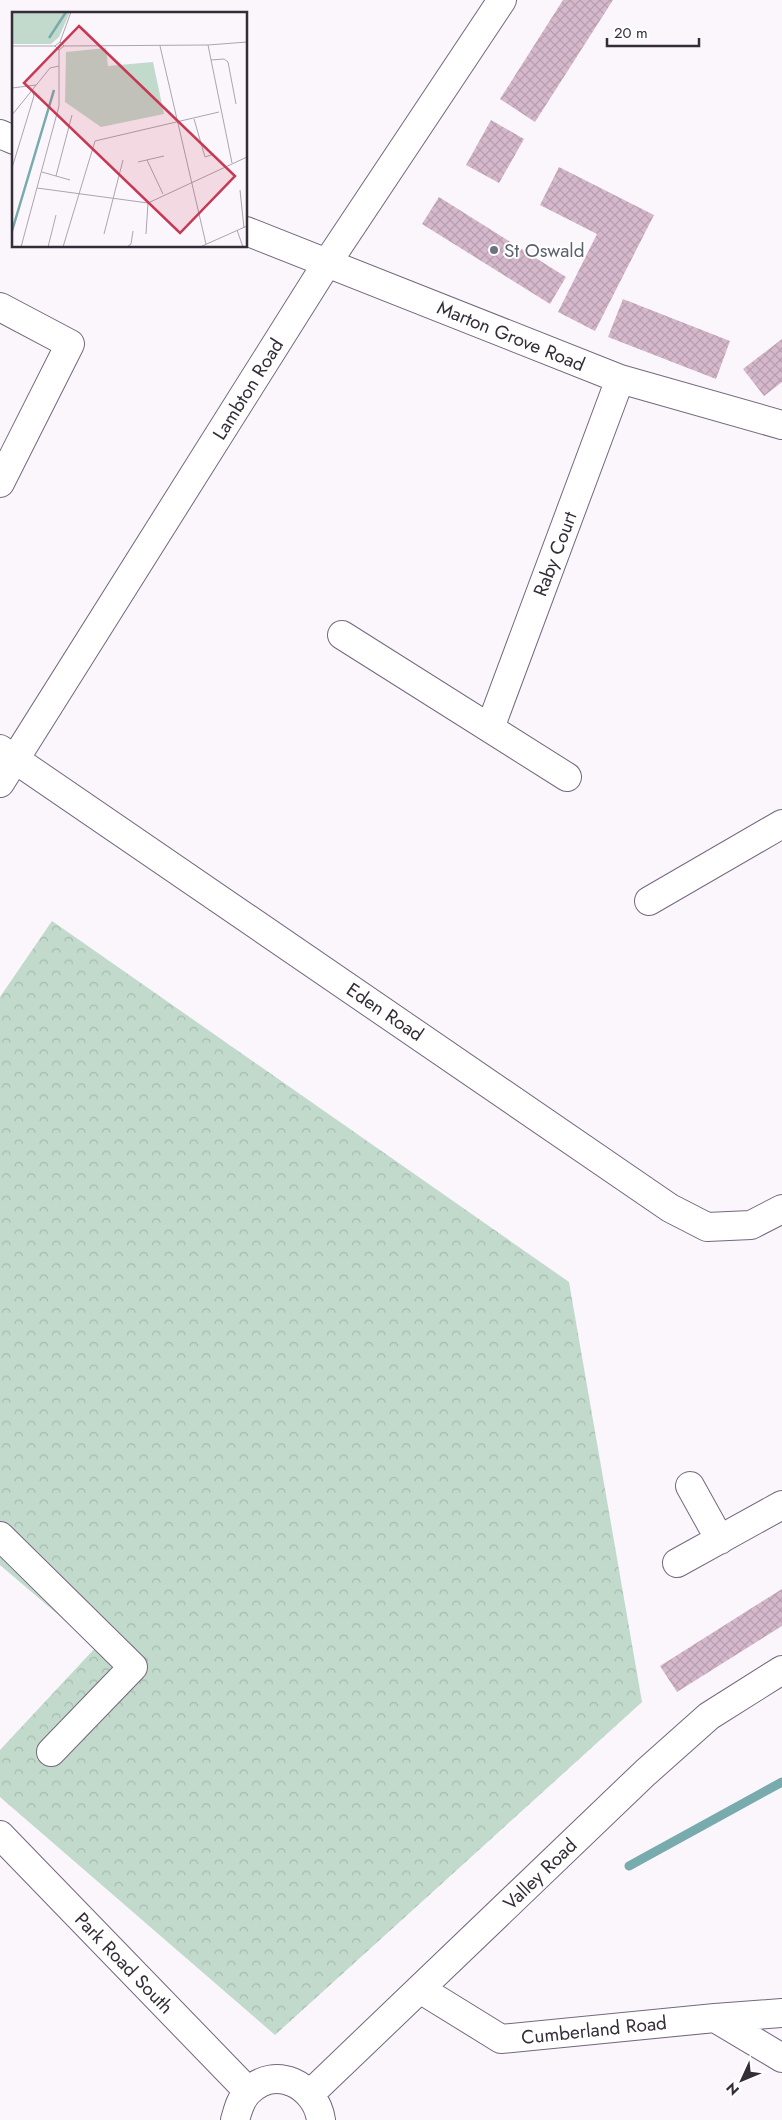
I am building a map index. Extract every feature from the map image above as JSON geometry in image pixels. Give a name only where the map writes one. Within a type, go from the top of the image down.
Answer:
[{"type":"street","name":"Lambton Road","points":[[0,783],[8,754],[327,263],[502,0]]},
{"type":"street","points":[[0,134],[12,139]]},
{"type":"street","name":"Marton Grove Road","points":[[248,232],[620,380],[782,426]]},
{"type":"street","points":[[0,307],[70,344],[0,483]]},
{"type":"street","name":"Raby Court","points":[[490,728],[620,380]]},
{"type":"street","points":[[342,636],[567,777]]},
{"type":"street","name":"Eden Road","points":[[8,754],[670,1208],[707,1227],[751,1225],[782,1209]]},
{"type":"street","points":[[649,901],[782,824]]},
{"type":"street","points":[[690,1486],[720,1540]]},
{"type":"street","points":[[676,1563],[782,1505]]},
{"type":"street","points":[[0,1536],[134,1667],[51,1752]]},
{"type":"street","name":"Valley Road","points":[[310,2094],[645,1773],[709,1716],[782,1670]]},
{"type":"street","name":"Park Road South","points":[[0,1834],[248,2092]]},
{"type":"street","name":"Cumberland Road","points":[[420,1989],[501,2039],[780,2011]]},
{"type":"street","points":[[715,2018],[782,2058]]},
{"type":"street","points":[[235,2120],[239,2105],[248,2092],[263,2082],[280,2079],[297,2083],[310,2094],[319,2108],[321,2120]]},
{"type":"green space","points":[[52,921],[569,1282],[642,1702],[275,2035],[0,1797],[0,1750],[96,1647],[0,1565],[0,997]]},
{"type":"building","points":[[563,0],[613,0],[535,122],[500,99]]},
{"type":"building","points":[[491,120],[524,139],[499,183],[466,165]]},
{"type":"building","points":[[559,167],[654,215],[595,331],[558,312],[597,234],[540,205]]},
{"type":"building","name":"St Oswald","points":[[439,197],[566,277],[550,304],[422,224]]},
{"type":"building","points":[[623,299],[730,341],[716,379],[608,337]]},
{"type":"building","points":[[782,339],[782,382],[764,396],[743,369]]},
{"type":"building","points":[[782,1589],[782,1626],[677,1692],[660,1666]]},
{"type":"waterway","points":[[629,1866],[782,1782]]},
{"type":"place","name":"St Oswald","points":[[494,250]]}]
